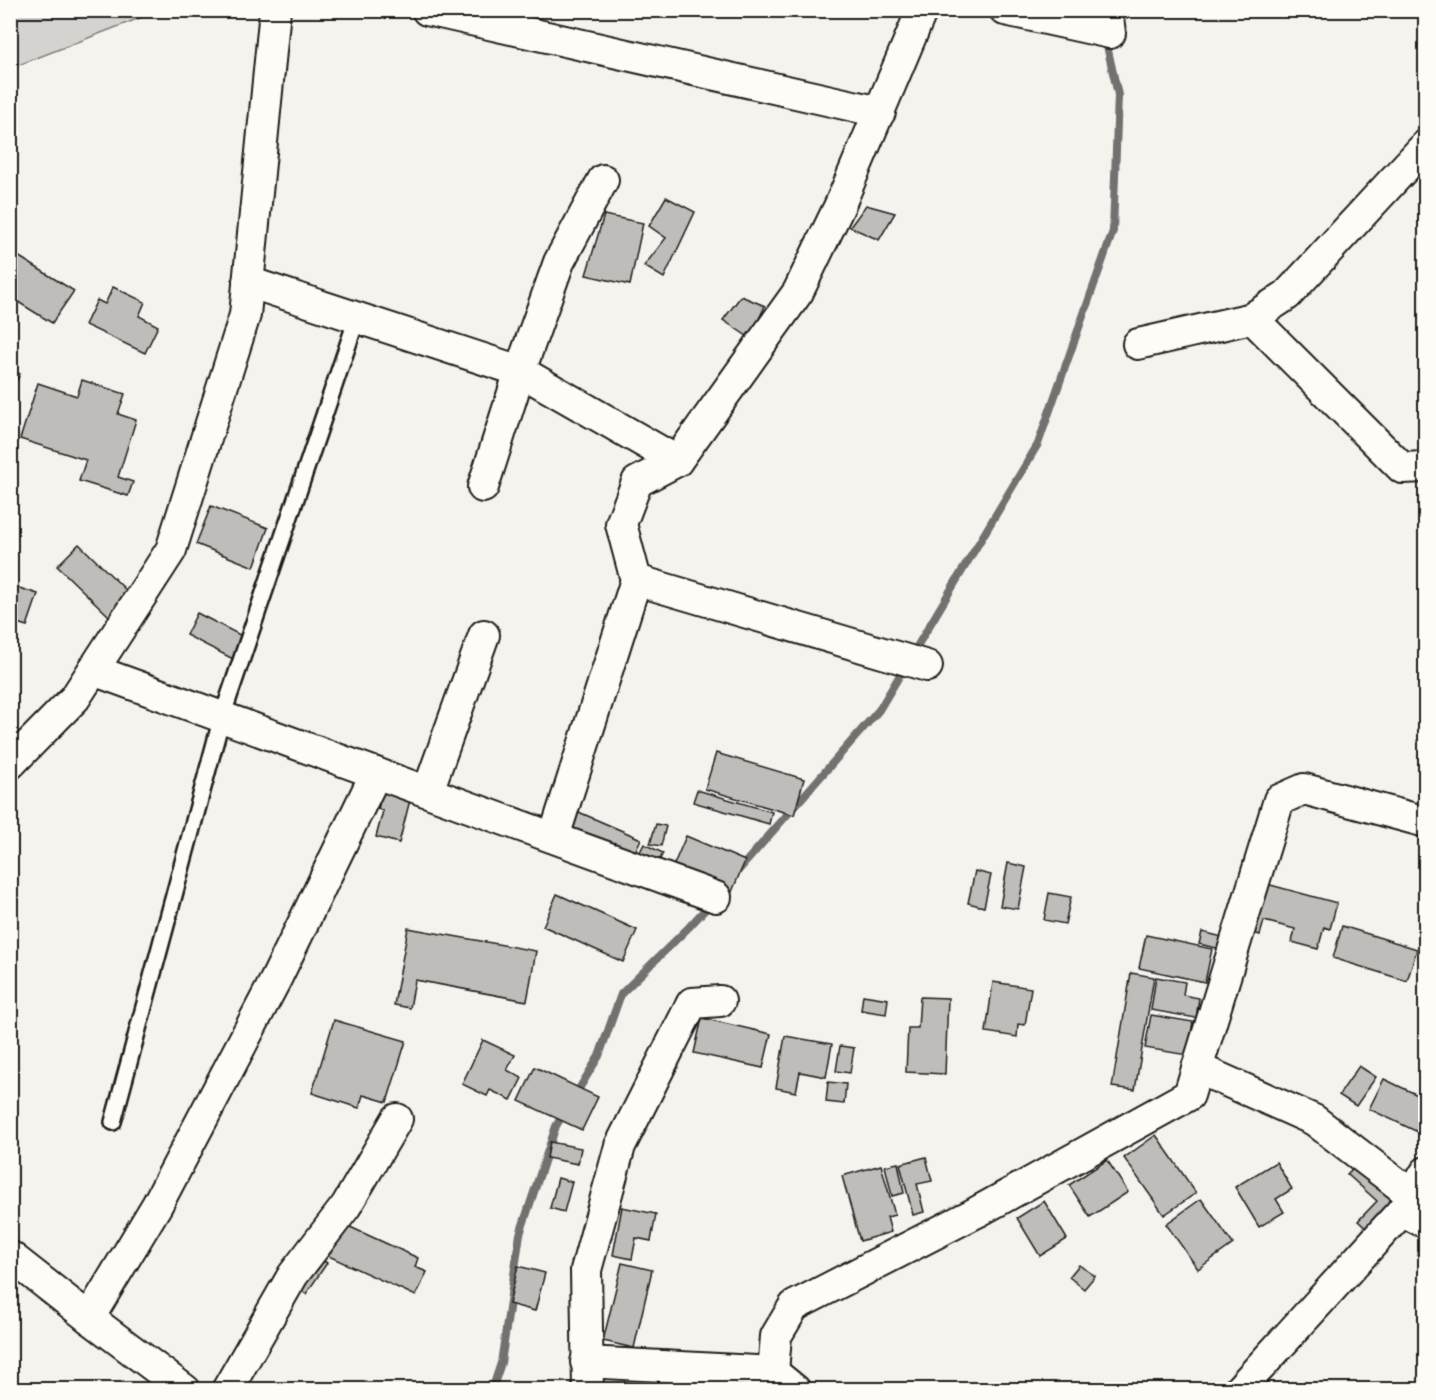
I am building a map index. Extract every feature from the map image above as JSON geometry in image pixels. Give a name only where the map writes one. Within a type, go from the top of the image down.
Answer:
[{"type":"street","points":[[10,764],[75,698],[171,550],[245,315],[275,10]]},
{"type":"street","points":[[554,837],[636,580],[621,524],[637,482],[677,461],[798,292],[839,207],[922,10]]},
{"type":"street","points":[[1005,10],[1110,33],[1107,10]]},
{"type":"street","points":[[439,12],[880,112]]},
{"type":"street","points":[[1138,344],[1252,318],[1287,295],[1425,145]]},
{"type":"street","points":[[483,487],[520,371],[559,262],[603,180]]},
{"type":"street","points":[[248,282],[520,371],[677,461]]},
{"type":"street","points":[[1252,318],[1402,468],[1425,467]]},
{"type":"street","points":[[636,580],[927,666]]},
{"type":"street","points":[[428,791],[484,635]]},
{"type":"street","points":[[93,670],[716,897]]},
{"type":"street","points":[[89,1318],[163,1195],[276,979],[376,773]]},
{"type":"street","points":[[720,1000],[692,1003],[620,1146],[586,1270],[587,1376],[784,1381],[776,1336],[794,1306],[977,1212],[1189,1095],[1279,800],[1304,789],[1425,822]]},
{"type":"street","points":[[1197,1068],[1314,1120],[1416,1200],[1239,1389]]},
{"type":"street","points":[[227,1389],[293,1275],[346,1206],[397,1119]]},
{"type":"street","points":[[10,1256],[184,1389]]},
{"type":"lane","points":[[113,1122],[222,717],[357,318]]},
{"type":"shaded area","points":[[11,10],[158,10],[158,11],[11,68]]},
{"type":"building","points":[[666,197],[695,212],[664,278],[644,266],[666,238],[649,226]]},
{"type":"building","points":[[866,205],[895,213],[879,240],[850,227]]},
{"type":"building","points":[[604,215],[643,223],[630,285],[586,275]]},
{"type":"building","points":[[10,251],[74,291],[52,323],[10,297]]},
{"type":"building","points":[[113,287],[145,302],[139,316],[158,326],[145,353],[85,325],[97,300],[105,304]]},
{"type":"building","points":[[741,296],[765,306],[750,338],[723,320]]},
{"type":"building","points":[[10,369],[20,374],[10,394]]},
{"type":"building","points":[[82,380],[125,394],[118,414],[136,420],[118,477],[133,482],[128,496],[79,481],[86,460],[20,439],[38,383],[77,396]]},
{"type":"building","points":[[211,506],[268,528],[254,567],[196,544]]},
{"type":"building","points":[[79,544],[131,595],[110,617],[57,566]]},
{"type":"building","points":[[10,585],[38,594],[27,626],[10,621]]},
{"type":"building","points":[[197,613],[244,637],[233,659],[186,635]]},
{"type":"building","points":[[716,753],[804,779],[794,815],[705,789]]},
{"type":"building","points":[[383,789],[411,796],[399,843],[376,837],[383,811],[378,809]]},
{"type":"building","points":[[697,790],[772,812],[769,824],[693,802]]},
{"type":"building","points":[[574,810],[641,839],[633,856],[567,828]]},
{"type":"building","points":[[656,824],[666,826],[661,846],[650,844]]},
{"type":"building","points":[[686,836],[745,861],[731,894],[672,869]]},
{"type":"building","points":[[644,844],[663,853],[657,865],[638,856]]},
{"type":"building","points":[[1008,863],[1026,867],[1018,909],[1000,906]]},
{"type":"building","points":[[975,871],[991,875],[984,907],[968,903]]},
{"type":"building","points":[[1263,883],[1337,903],[1330,929],[1324,927],[1318,949],[1292,942],[1295,929],[1264,921],[1260,935],[1250,932]]},
{"type":"building","points":[[1049,893],[1071,897],[1065,924],[1044,920]]},
{"type":"building","points":[[557,894],[637,930],[623,962],[543,926]]},
{"type":"building","points":[[1342,926],[1417,949],[1407,981],[1333,958]]},
{"type":"building","points":[[408,928],[536,951],[527,1001],[415,980],[410,1008],[394,1005]]},
{"type":"building","points":[[1202,932],[1227,938],[1225,950],[1199,944]]},
{"type":"building","points":[[1146,935],[1212,949],[1205,982],[1139,968]]},
{"type":"building","points":[[1131,973],[1154,977],[1135,1090],[1112,1087]]},
{"type":"building","points":[[1156,977],[1185,982],[1183,995],[1199,998],[1196,1018],[1151,1010]]},
{"type":"building","points":[[993,982],[1031,988],[1025,1025],[1018,1024],[1017,1037],[986,1032]]},
{"type":"building","points":[[863,995],[888,999],[886,1014],[861,1010]]},
{"type":"building","points":[[920,997],[948,998],[945,1074],[906,1072],[908,1028],[918,1028]]},
{"type":"building","points":[[1151,1015],[1193,1022],[1187,1055],[1145,1048]]},
{"type":"building","points":[[702,1018],[771,1034],[763,1068],[694,1053]]},
{"type":"building","points":[[334,1020],[406,1041],[387,1102],[363,1095],[359,1108],[312,1093]]},
{"type":"building","points":[[785,1036],[832,1044],[826,1077],[800,1072],[796,1092],[776,1088]]},
{"type":"building","points":[[483,1040],[515,1055],[507,1070],[522,1078],[511,1100],[490,1090],[487,1096],[462,1084]]},
{"type":"building","points":[[840,1046],[854,1048],[850,1073],[836,1071]]},
{"type":"building","points":[[1359,1066],[1376,1077],[1356,1106],[1339,1095]]},
{"type":"building","points":[[535,1067],[598,1097],[582,1130],[519,1101]]},
{"type":"building","points":[[1384,1079],[1426,1099],[1426,1121],[1420,1133],[1369,1109]]},
{"type":"building","points":[[828,1082],[846,1084],[844,1104],[826,1102]]},
{"type":"building","points":[[1156,1135],[1196,1193],[1164,1215],[1124,1158]]},
{"type":"building","points":[[550,1142],[581,1148],[578,1164],[547,1158]]},
{"type":"building","points":[[926,1157],[932,1181],[917,1184],[924,1212],[913,1215],[900,1164]]},
{"type":"building","points":[[1107,1160],[1128,1192],[1090,1217],[1069,1185]]},
{"type":"building","points":[[1276,1162],[1292,1189],[1276,1199],[1284,1212],[1259,1227],[1235,1187]]},
{"type":"building","points":[[898,1163],[904,1193],[892,1196],[885,1166]]},
{"type":"building","points":[[881,1165],[895,1215],[887,1217],[891,1232],[860,1241],[842,1176]]},
{"type":"building","points":[[1356,1165],[1401,1205],[1373,1235],[1358,1221],[1377,1201],[1347,1174]]},
{"type":"building","points":[[558,1178],[572,1182],[564,1212],[550,1208]]},
{"type":"building","points":[[1201,1199],[1233,1244],[1198,1269],[1166,1224]]},
{"type":"building","points":[[1044,1201],[1067,1239],[1040,1256],[1017,1218]]},
{"type":"building","points":[[622,1207],[656,1214],[651,1241],[636,1238],[632,1259],[613,1255]]},
{"type":"building","points":[[337,1221],[418,1258],[415,1267],[427,1272],[416,1296],[322,1253]]},
{"type":"building","points":[[313,1254],[327,1263],[306,1294],[292,1285]]},
{"type":"building","points":[[622,1263],[652,1270],[634,1348],[603,1341]]},
{"type":"building","points":[[1079,1265],[1095,1276],[1084,1289],[1069,1277]]},
{"type":"building","points":[[518,1266],[545,1273],[535,1311],[509,1304]]},
{"type":"waterway","points":[[737,872],[879,710],[1038,444],[1113,231],[1118,95],[1105,37]]},
{"type":"waterway","points":[[574,1097],[599,1056],[621,994],[711,903]]},
{"type":"waterway","points":[[492,1390],[501,1363],[520,1234],[556,1126],[565,1111]]}]
